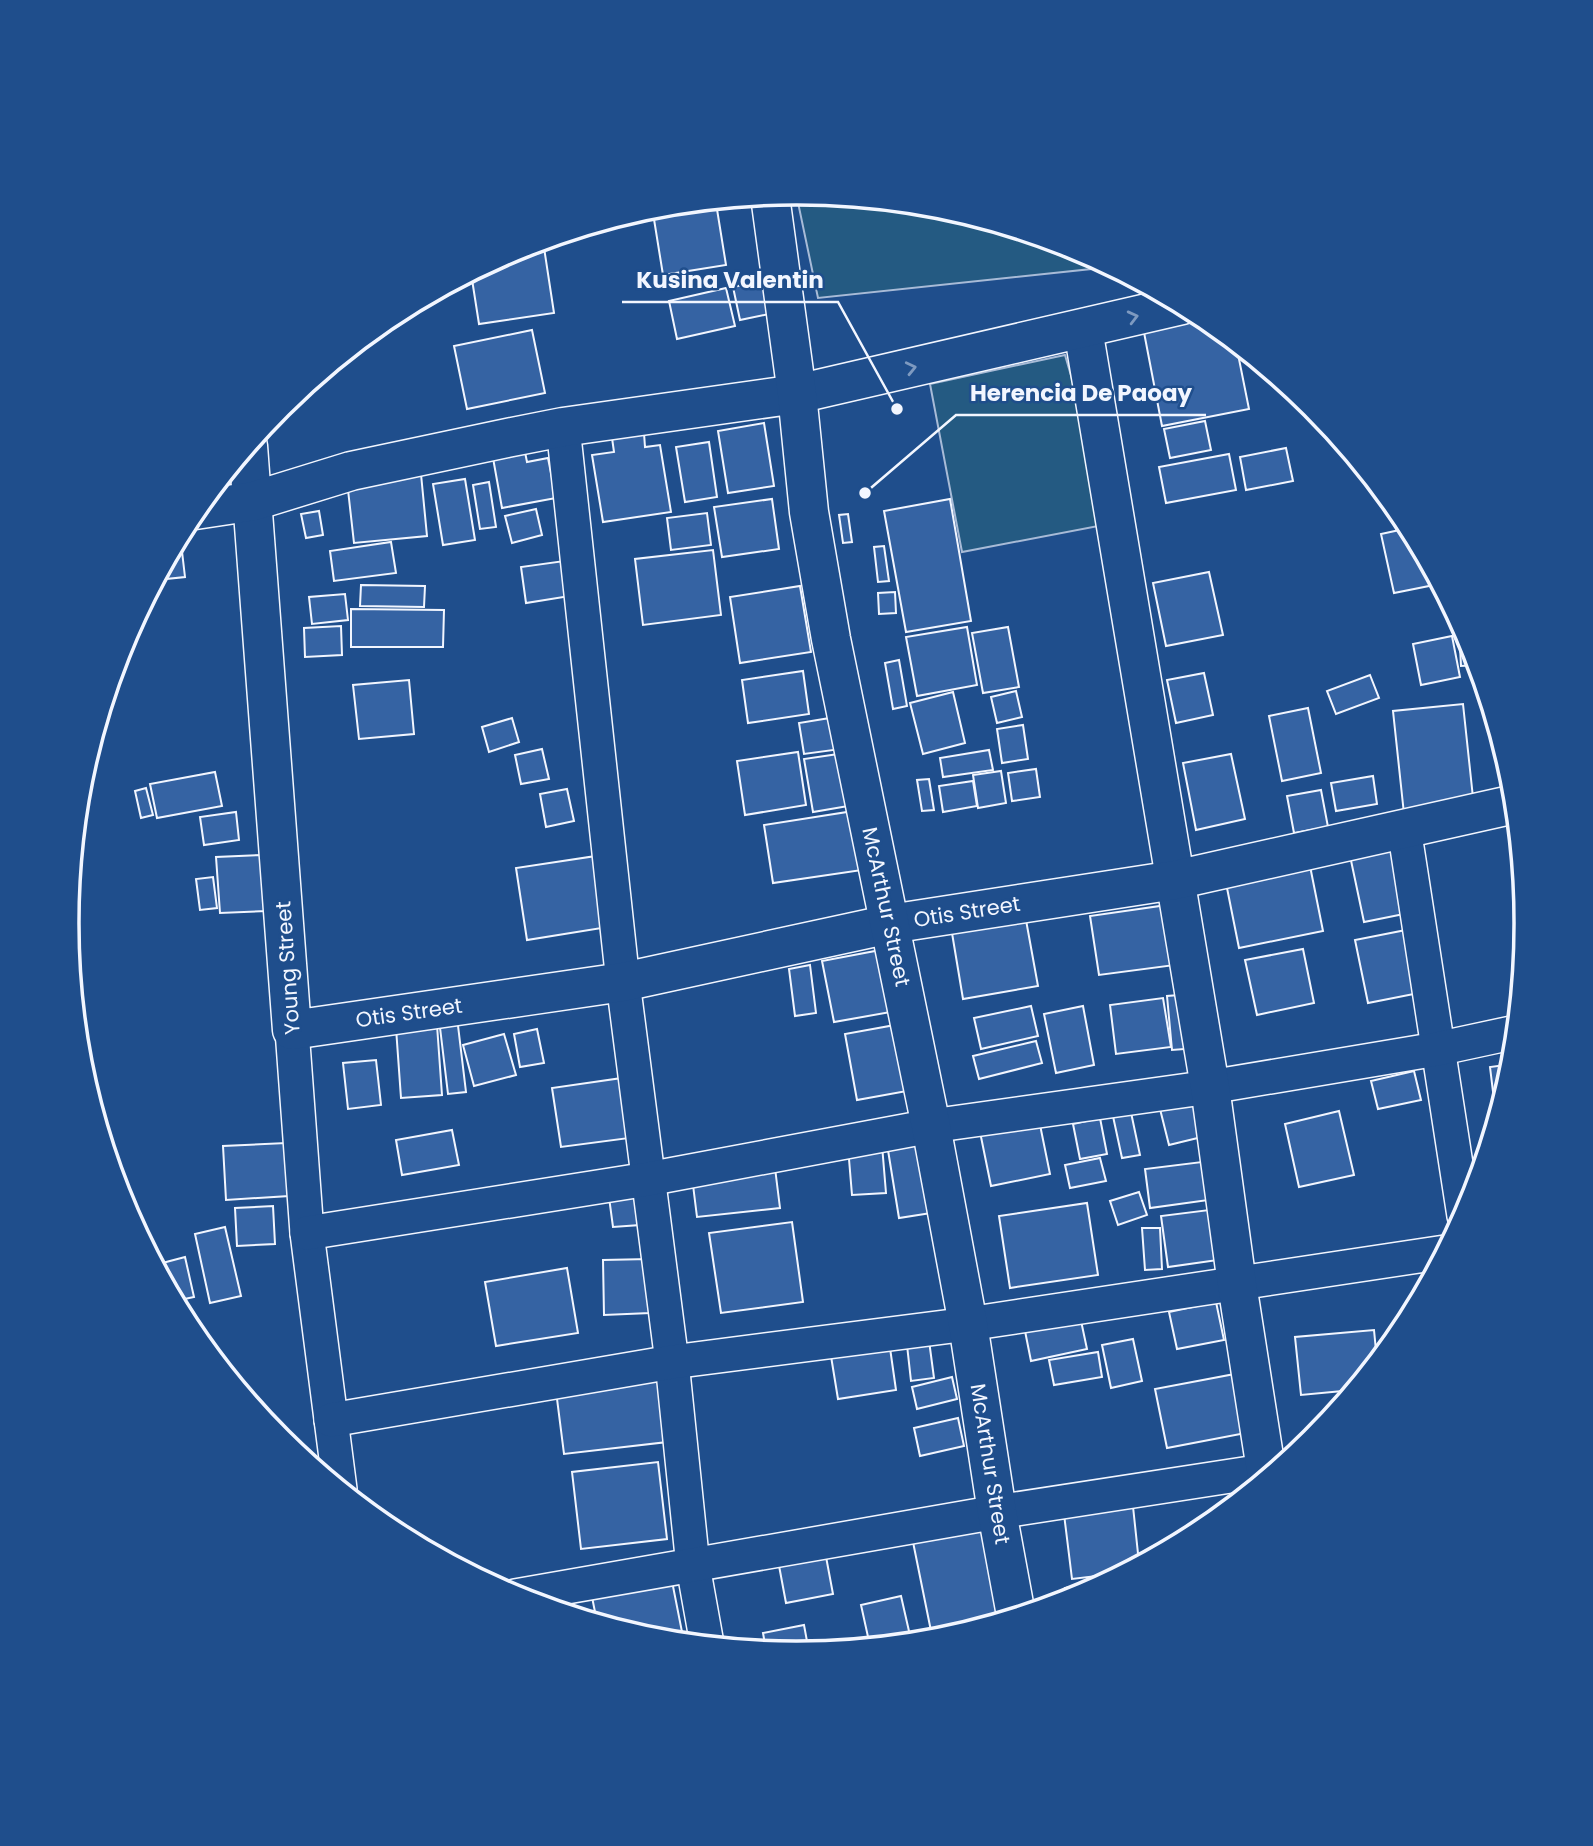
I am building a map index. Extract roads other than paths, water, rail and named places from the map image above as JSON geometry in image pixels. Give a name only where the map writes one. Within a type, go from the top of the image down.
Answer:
[{"type":"street","name":"McArthur Street","points":[[771,206],[797,394],[808,512],[831,639],[931,1126],[968,1324],[1014,1607]]},
{"type":"street","points":[[212,507],[254,501],[351,471],[563,427],[797,394],[1167,309]]},
{"type":"street","points":[[1083,329],[1210,1087],[1237,1284],[1269,1464]]},
{"type":"street","points":[[563,427],[623,982],[672,1362],[693,1566],[705,1635]]},
{"type":"street","name":"Young Street","points":[[249,459],[307,1233],[338,1475]]},
{"type":"street","name":"Otis Street","points":[[292,1030],[623,982],[890,924],[1175,880],[1504,806]]},
{"type":"street","points":[[1404,828],[1461,1196]]},
{"type":"street","points":[[307,1233],[648,1179],[931,1126],[1210,1087],[1437,1049],[1505,1034]]},
{"type":"street","points":[[331,1420],[672,1362],[968,1324],[1433,1254]]},
{"type":"street","points":[[538,1592],[997,1512],[1256,1474]]},
{"type":"place","name":"Kusina Valentin","points":[[897,409]]},
{"type":"place","name":"Herencia De Paoay","points":[[865,493]]}]
